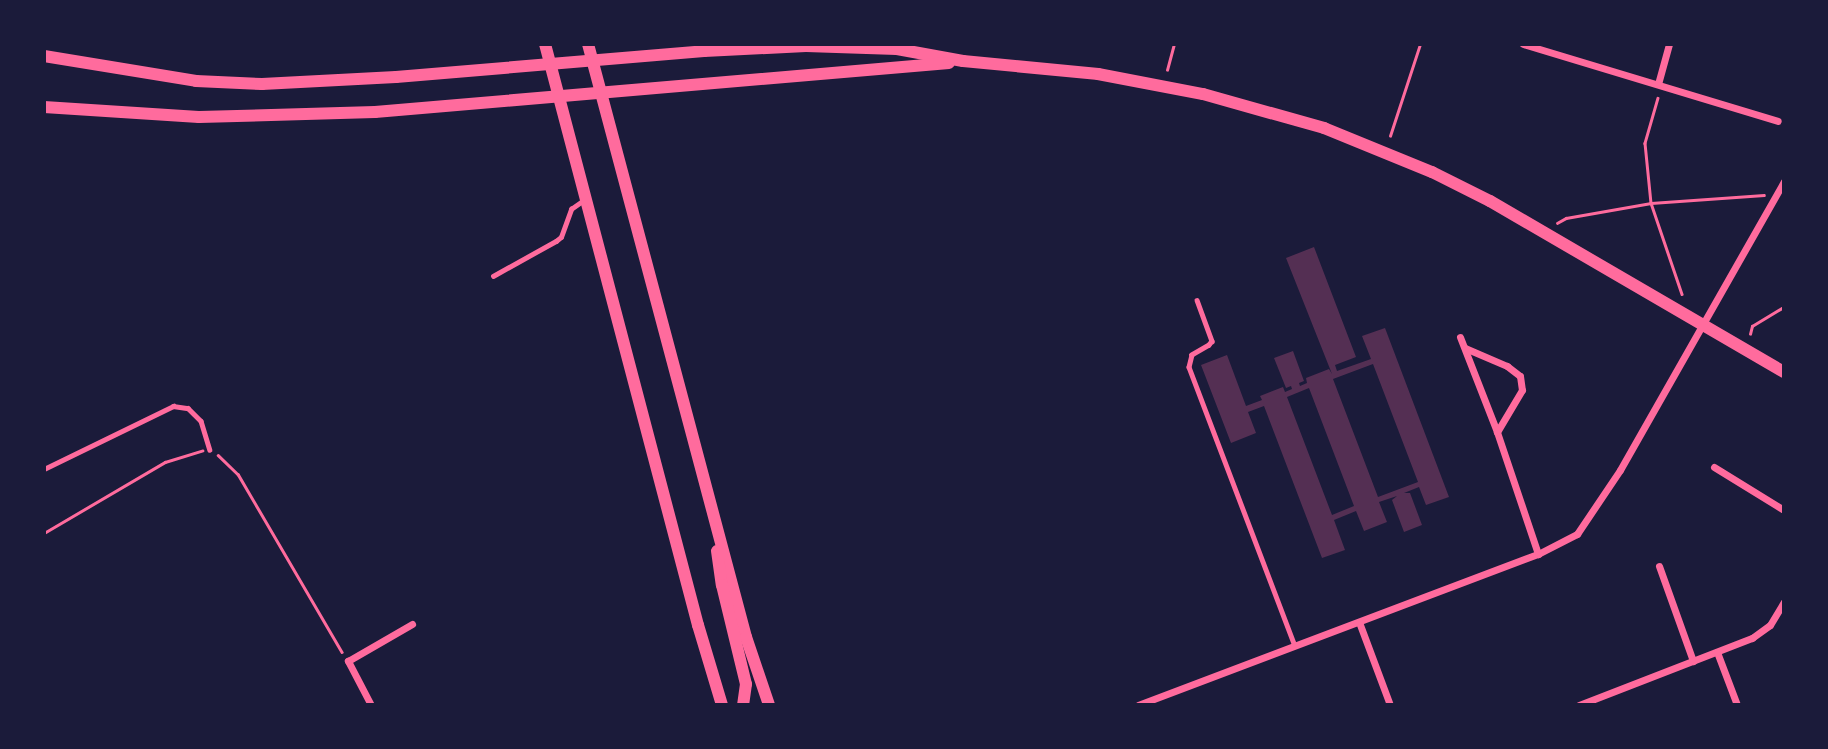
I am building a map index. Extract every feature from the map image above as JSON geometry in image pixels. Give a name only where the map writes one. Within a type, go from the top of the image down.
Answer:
[{"type":"main road","points":[[545,44],[698,625],[722,705]]},
{"type":"main road","points":[[588,44],[746,637],[769,705]]},
{"type":"main road","points":[[44,56],[196,81],[262,84],[806,46],[897,50],[963,61],[1098,75],[1203,94],[1324,128],[1432,172],[1490,201],[1784,372]]},
{"type":"main road","points":[[44,107],[138,115],[254,117],[374,111],[963,61]]},
{"type":"main road","points":[[709,496],[722,585],[746,684],[743,705]]},
{"type":"street","points":[[1523,44],[1778,121]]},
{"type":"street","points":[[1658,84],[1669,44]]},
{"type":"street","points":[[1138,705],[1570,540],[1585,526],[1784,181]]},
{"type":"street","points":[[1460,337],[1497,432],[1538,554]]},
{"type":"street","points":[[1465,348],[1507,366],[1520,376],[1522,390],[1497,432]]},
{"type":"street","points":[[1714,467],[1784,510]]},
{"type":"street","points":[[1659,566],[1693,661]]},
{"type":"street","points":[[1579,705],[1717,652],[1761,632],[1770,625],[1784,602]]},
{"type":"street","points":[[1359,622],[1390,705]]},
{"type":"street","points":[[371,705],[348,661],[412,624]]},
{"type":"street","points":[[1717,652],[1737,705]]},
{"type":"lane","points":[[493,276],[561,237],[571,209],[586,199]]},
{"type":"lane","points":[[1197,300],[1212,341],[1192,355],[1192,376],[1295,646]]},
{"type":"lane","points":[[44,469],[173,406],[188,408],[201,421],[210,450]]},
{"type":"path","points":[[1167,70],[1174,44]]},
{"type":"path","points":[[1391,136],[1420,44]]},
{"type":"path","points":[[1658,84],[1658,100],[1645,143],[1651,203],[1682,294]]},
{"type":"path","points":[[1557,223],[1566,218],[1651,203],[1764,195]]},
{"type":"path","points":[[1750,334],[1752,326],[1784,307]]},
{"type":"path","points":[[44,533],[165,462],[191,452],[210,450],[223,458],[238,474],[348,661]]},
{"type":"building","points":[[1314,247],[1356,357],[1335,365],[1337,371],[1371,359],[1362,336],[1385,328],[1449,497],[1426,505],[1419,487],[1404,493],[1410,493],[1422,525],[1404,532],[1392,500],[1397,496],[1379,502],[1387,522],[1364,531],[1356,511],[1334,520],[1345,550],[1322,558],[1264,406],[1248,412],[1256,433],[1231,443],[1201,365],[1227,355],[1246,406],[1262,400],[1260,396],[1283,387],[1285,392],[1292,389],[1291,386],[1286,388],[1274,358],[1293,351],[1304,381],[1299,383],[1300,386],[1307,383],[1306,378],[1329,369],[1332,374],[1286,258]],"holes":[[[1373,364],[1418,482],[1378,497],[1333,379]],[[1309,388],[1354,506],[1332,515],[1287,397]]]}]
